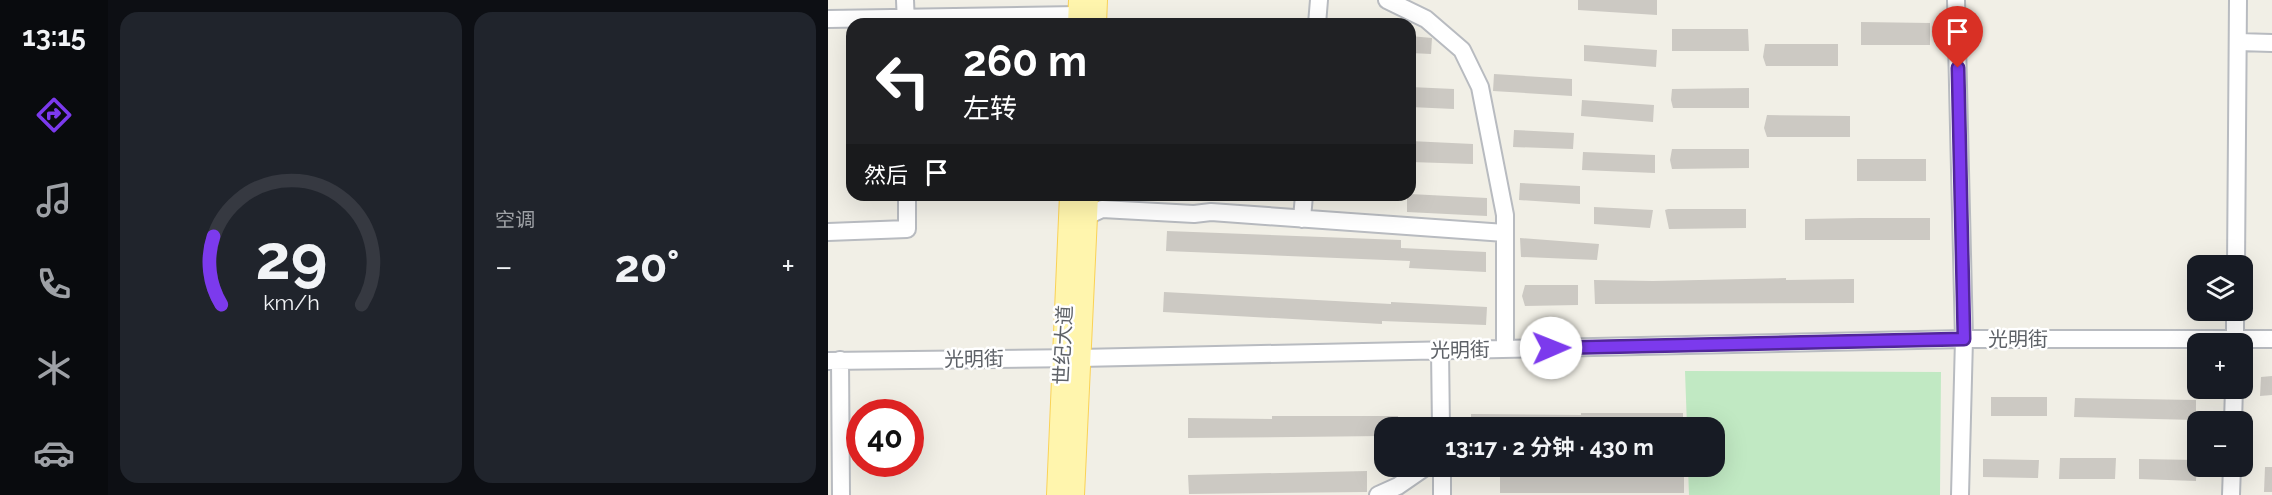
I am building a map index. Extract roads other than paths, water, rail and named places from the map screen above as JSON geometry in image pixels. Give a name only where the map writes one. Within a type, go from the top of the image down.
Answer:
[{"type":"main road","points":[[1083,16],[1097,0]]},
{"type":"main road","name":"世纪大道","points":[[1072,201],[1078,217]]},
{"type":"main road","name":"世纪大道","points":[[1057,495],[1071,358],[1078,217],[1085,201]]},
{"type":"main road","name":"世纪大道","points":[[1071,358],[1074,495]]},
{"type":"street","points":[[904,0],[906,18]]},
{"type":"street","points":[[1318,18],[1319,0]]},
{"type":"street","points":[[1388,0],[1426,19],[1462,50],[1480,87],[1505,215],[1505,349]]},
{"type":"street","points":[[1956,0],[1964,339],[1960,495]]},
{"type":"street","points":[[2236,255],[2238,0]]},
{"type":"street","points":[[1024,18],[1083,16]]},
{"type":"street","points":[[828,19],[846,20]]},
{"type":"street","points":[[2238,42],[2272,43]]},
{"type":"street","points":[[828,232],[907,229],[907,201]]},
{"type":"street","points":[[1302,219],[1304,201]]},
{"type":"street","points":[[1078,217],[1102,209],[1194,214],[1211,212],[1505,233]]},
{"type":"street","name":"光明街","points":[[834,361],[1964,339],[2187,341]]},
{"type":"street","name":"光明街","points":[[2253,340],[2272,339]]},
{"type":"street","points":[[1440,350],[1441,417]]},
{"type":"street","points":[[834,361],[841,495]]},
{"type":"street","points":[[1378,495],[1411,477]]},
{"type":"street","points":[[1442,477],[1442,495]]},
{"type":"street","points":[[2231,495],[2232,477]]}]
